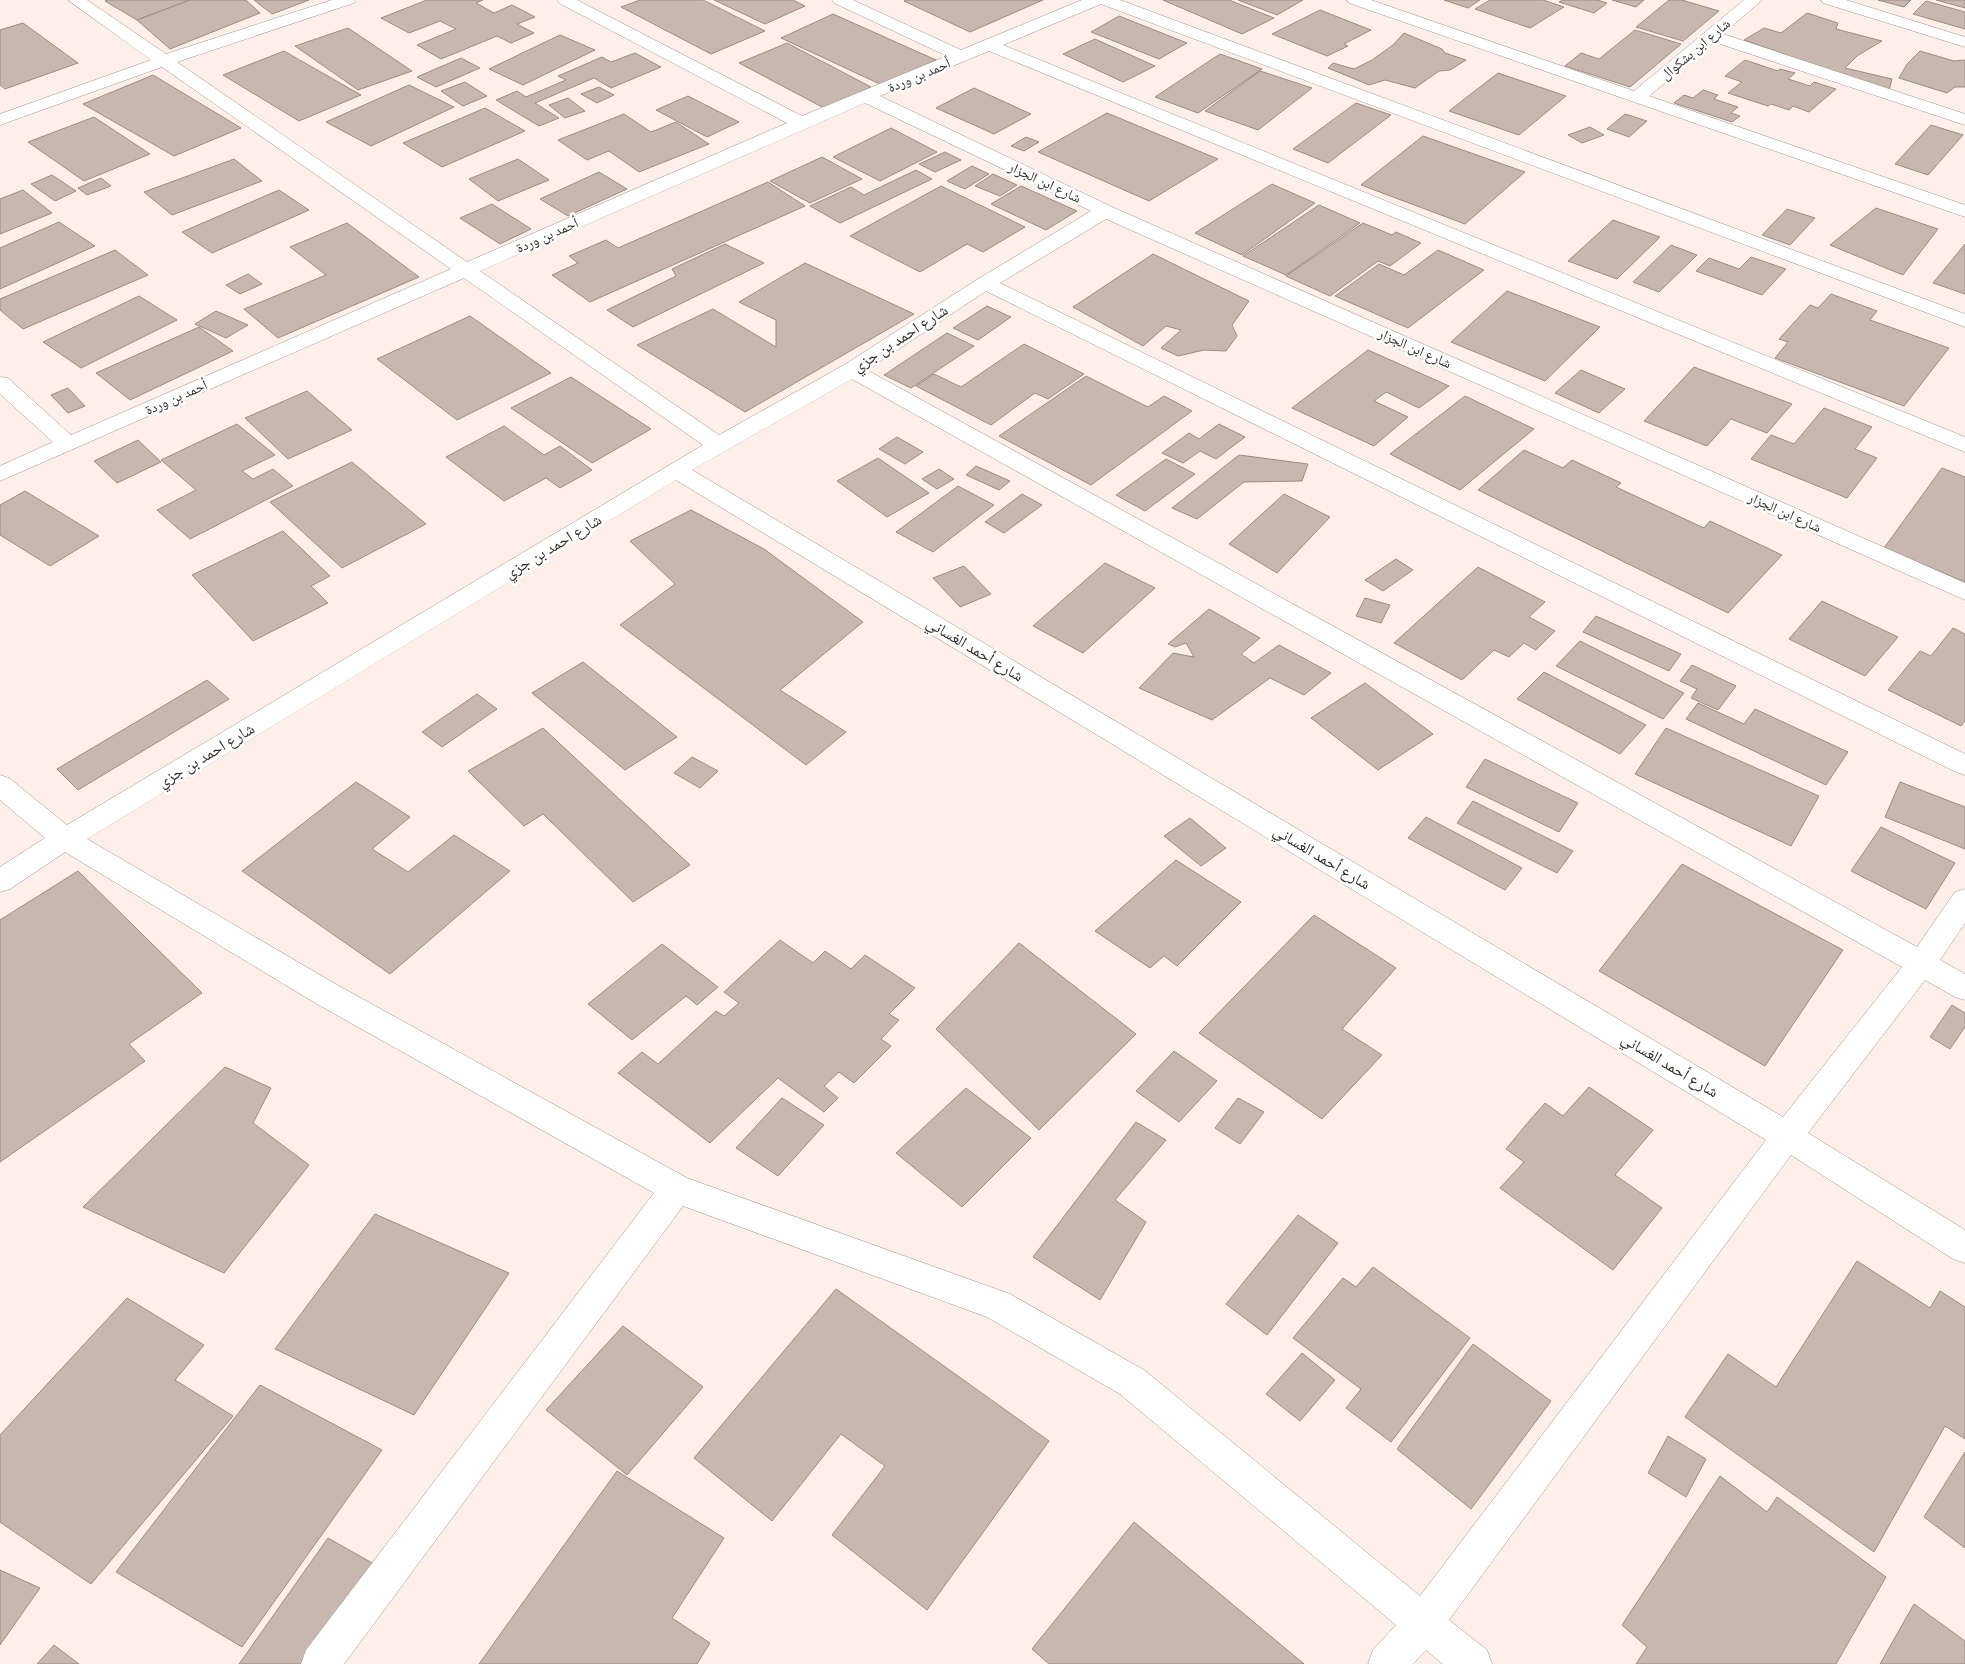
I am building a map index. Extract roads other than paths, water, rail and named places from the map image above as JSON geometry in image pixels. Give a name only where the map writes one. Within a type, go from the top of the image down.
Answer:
[{"type":"street","points":[[76,0],[166,60],[718,445]]},
{"type":"street","points":[[0,120],[166,60],[348,0]]},
{"type":"street","points":[[565,0],[801,123]]},
{"type":"street","points":[[840,0],[962,57]]},
{"type":"street","name":"أحمد بن وردة","points":[[0,474],[801,123],[1096,0]]},
{"type":"street","points":[[1104,0],[1965,321]]},
{"type":"street","points":[[1355,0],[1965,211]]},
{"type":"street","name":"شارع ابن بشكوال","points":[[1636,98],[1713,36],[1752,0]]},
{"type":"street","points":[[1829,0],[1965,42]]},
{"type":"street","points":[[1713,36],[1965,120]]},
{"type":"street","points":[[989,45],[1965,445]]},
{"type":"street","name":"شارع ابن الجزار","points":[[867,97],[1105,211],[1965,592]]},
{"type":"street","name":"شارع احمد بن جزي","points":[[0,881],[718,445],[852,370],[985,283],[1105,211]]},
{"type":"street","points":[[985,283],[1965,765]]},
{"type":"street","points":[[852,370],[1965,988]]},
{"type":"street","points":[[0,382],[68,444]]},
{"type":"street","name":"شارع أحمد الغساني","points":[[677,471],[1787,1136],[1965,1248]]},
{"type":"street","points":[[0,785],[65,840],[328,995],[676,1190],[998,1305],[1132,1382],[1473,1664]]},
{"type":"street","points":[[1387,1664],[1423,1624],[1787,1136],[1921,964],[1965,900]]},
{"type":"street","points":[[320,1664],[676,1190]]}]
